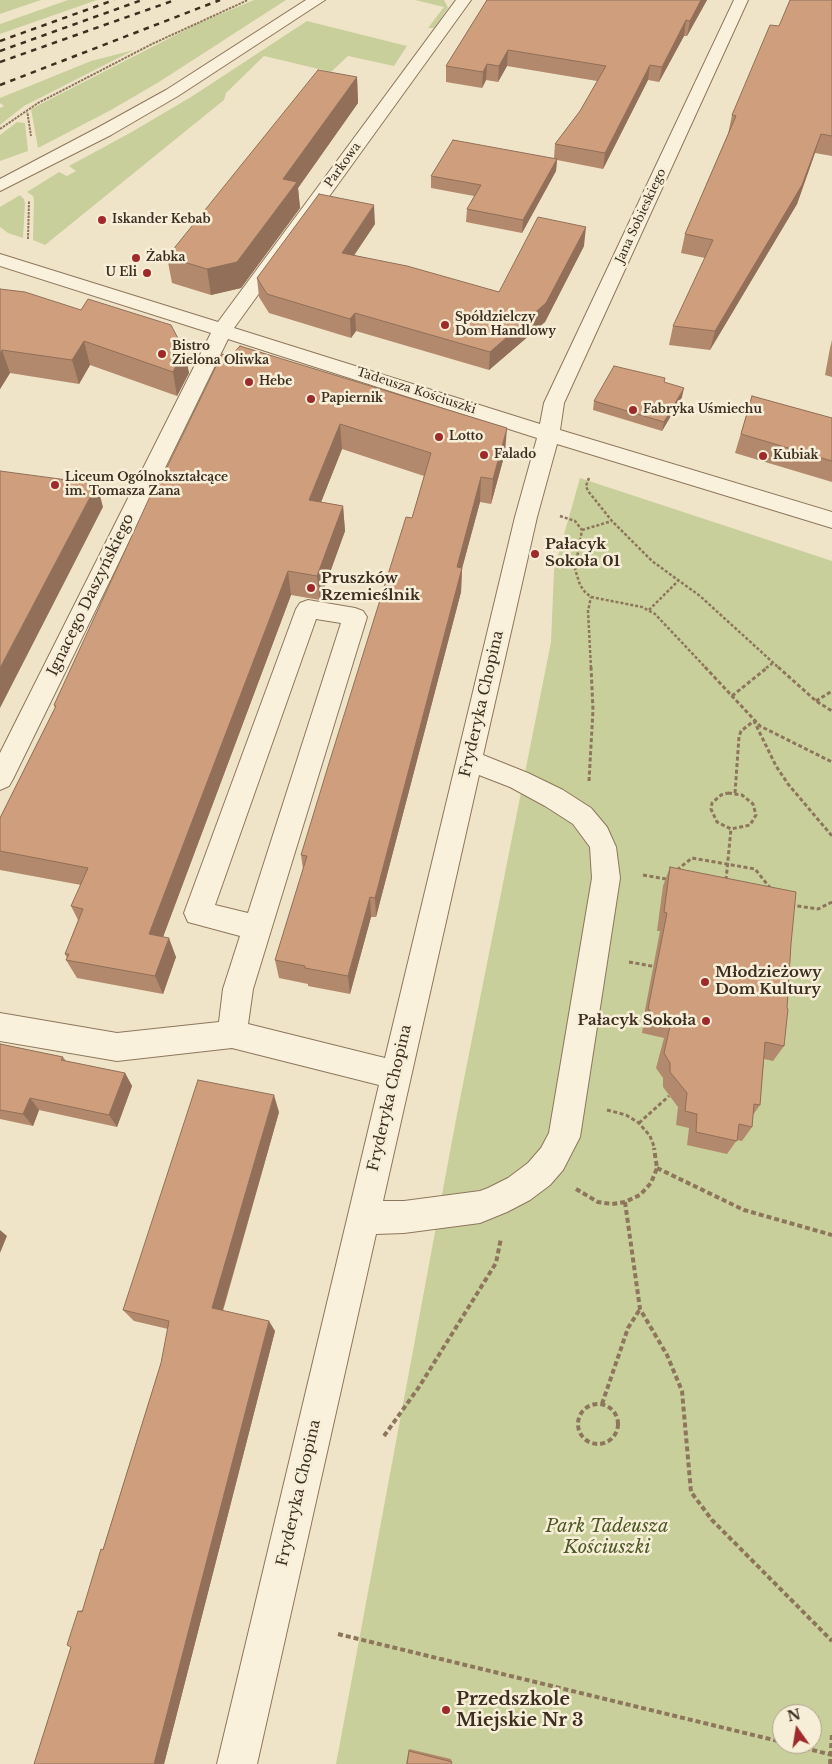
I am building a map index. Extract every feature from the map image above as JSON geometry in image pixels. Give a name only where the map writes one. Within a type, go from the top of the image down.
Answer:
[{"type":"street","points":[[0,186],[105,132],[172,93],[302,8],[318,0]]},
{"type":"street","name":"Parkowa","points":[[222,330],[464,0]]},
{"type":"street","name":"Jana Sobieskiego","points":[[549,434],[554,403],[742,0]]},
{"type":"street","points":[[0,279],[8,262]]},
{"type":"street","name":"Tadeusza Kościuszki","points":[[8,262],[549,434],[832,520]]},
{"type":"street","name":"Ignacego Daszyńskiego","points":[[0,779],[222,330]]},
{"type":"street","name":"Fryderyka Chopina","points":[[237,1764],[526,517],[549,434]]},
{"type":"street","points":[[232,1034],[238,989],[355,617],[308,609],[198,913],[257,928]]},
{"type":"street","points":[[363,1218],[404,1217],[480,1207],[496,1201],[519,1189],[547,1165],[564,1137],[606,878],[603,847],[598,835],[582,816],[540,790],[469,760]]},
{"type":"street","points":[[0,1027],[117,1047],[232,1034],[396,1075]]},
{"type":"path","points":[[0,129],[27,110],[152,44],[248,0]]},
{"type":"path","points":[[27,110],[32,139]]},
{"type":"path","points":[[28,246],[29,198]]},
{"type":"path","points":[[589,478],[586,486],[588,491],[612,521],[652,562],[700,596],[773,664],[832,712]]},
{"type":"path","points":[[555,514],[575,522],[582,530]]},
{"type":"path","points":[[582,530],[612,521]]},
{"type":"path","points":[[582,530],[575,570],[580,585],[591,597],[649,610],[655,614],[754,721],[780,772],[832,836]]},
{"type":"path","points":[[649,610],[678,581]]},
{"type":"path","points":[[582,816],[590,775],[592,710],[588,611],[591,597]]},
{"type":"path","points":[[732,696],[773,664]]},
{"type":"path","points":[[816,700],[832,691]]},
{"type":"path","points":[[754,721],[776,736],[832,762]]},
{"type":"path","points":[[735,793],[739,737],[741,731],[754,721]]},
{"type":"path","points":[[735,793],[742,795],[753,804],[756,815],[750,825],[731,829],[717,822],[711,810],[712,803],[721,795],[735,793]]},
{"type":"path","points":[[726,881],[731,829]]},
{"type":"path","points":[[606,878],[621,871],[666,879],[692,858],[754,869],[776,895]]},
{"type":"path","points":[[789,905],[818,909],[832,902]]},
{"type":"path","points":[[639,964],[660,968]]},
{"type":"path","points":[[639,1123],[669,1096]]},
{"type":"path","points":[[547,1165],[574,1188],[598,1202],[612,1204],[625,1202],[640,1195],[651,1183],[657,1168],[656,1152],[650,1136],[639,1123],[626,1115],[570,1104]]},
{"type":"path","points":[[657,1168],[744,1210],[832,1235]]},
{"type":"path","points":[[384,1436],[419,1387],[496,1263],[500,1249],[501,1234],[496,1201]]},
{"type":"path","points":[[625,1202],[640,1309],[667,1355],[682,1391],[689,1485],[694,1498],[712,1520],[832,1641]]},
{"type":"path","points":[[602,1404],[628,1328],[640,1309]]},
{"type":"path","points":[[595,1403],[602,1404],[613,1413],[617,1427],[611,1440],[600,1445],[586,1440],[579,1428],[578,1421],[583,1408],[595,1403]]},
{"type":"path","points":[[338,1634],[772,1740]]},
{"type":"path","points":[[830,1764],[832,1734]]},
{"type":"green space","points":[[0,0],[41,0],[0,14]]},
{"type":"green space","points":[[68,0],[97,0],[0,34],[0,24]]},
{"type":"green space","points":[[254,0],[286,0],[159,82],[111,110],[38,148],[31,109],[197,24]]},
{"type":"green space","points":[[415,0],[444,0],[448,8],[434,28],[428,28],[444,7]]},
{"type":"green space","points":[[307,21],[407,46],[394,66],[348,56],[331,72],[264,56],[226,93],[224,100],[45,245],[33,240],[34,200],[33,196],[27,192],[59,172],[67,176],[76,171],[69,166],[191,97]]},
{"type":"green space","points":[[134,50],[24,106],[0,125],[0,108],[4,106],[0,103],[0,98],[91,61]]},
{"type":"green space","points":[[17,122],[25,123],[28,151],[0,161],[0,135]]},
{"type":"green space","points":[[20,195],[24,199],[25,204],[23,238],[8,233],[0,227],[0,207]]},
{"type":"green space","name":"Park Tadeusza Kościuszki","points":[[580,478],[832,561],[832,1764],[336,1764],[457,1114],[551,642],[554,570]]},
{"type":"building","points":[[487,0],[701,0],[690,21],[686,20],[662,67],[650,65],[605,153],[555,144],[580,111],[606,66],[508,50],[499,66],[487,64],[483,72],[446,66]]},
{"type":"building","points":[[790,0],[832,0],[832,136],[821,134],[802,185],[715,331],[673,326],[713,240],[685,234],[736,116],[732,115],[770,25],[779,26]]},
{"type":"building","points":[[318,70],[357,77],[283,179],[297,182],[237,262],[207,269],[167,257]]},
{"type":"building","points":[[453,140],[557,159],[523,220],[467,209],[481,185],[431,176]]},
{"type":"building","points":[[319,194],[374,205],[342,253],[407,266],[499,292],[538,217],[586,227],[546,303],[490,352],[355,313],[350,319],[267,294],[257,278]]},
{"type":"building","points":[[0,289],[25,292],[81,310],[88,299],[171,325],[184,350],[173,372],[84,341],[72,360],[2,350],[0,353]]},
{"type":"building","points":[[240,346],[507,428],[493,479],[481,477],[457,567],[462,568],[375,898],[370,897],[348,976],[275,960],[307,856],[301,855],[330,760],[406,517],[412,518],[431,453],[340,424],[309,500],[343,506],[317,576],[288,571],[149,934],[169,938],[155,976],[66,960],[69,954],[65,954],[83,909],[71,906],[88,868],[0,851],[0,818],[56,706],[54,705],[153,490],[156,490],[222,354],[231,356]]},
{"type":"building","points":[[614,366],[665,378],[664,382],[684,388],[664,422],[594,401]]},
{"type":"building","points":[[752,396],[832,418],[832,461],[741,434]]},
{"type":"building","points":[[0,471],[97,484],[0,668]]},
{"type":"building","name":"Pałacyk Sokoła","points":[[670,867],[796,892],[784,1046],[765,1042],[760,1105],[754,1104],[752,1127],[739,1124],[737,1141],[696,1132],[697,1114],[685,1111],[687,1093],[670,1072],[670,1063],[664,1053],[671,1022],[649,1017],[650,1010],[648,1009],[667,913],[664,912]]},
{"type":"building","points":[[0,1044],[63,1057],[61,1060],[125,1073],[109,1115],[30,1098],[23,1114],[0,1110]]},
{"type":"building","points":[[198,1080],[274,1095],[212,1308],[269,1321],[154,1764],[34,1764],[71,1647],[67,1645],[78,1611],[82,1612],[101,1549],[103,1550],[161,1363],[169,1321],[123,1310]]},
{"type":"building","points":[[409,1751],[452,1762],[451,1764],[407,1764]]},
{"type":"railway","points":[[0,41],[114,0]]},
{"type":"railway","points":[[0,51],[142,0]]},
{"type":"railway","points":[[0,62],[175,0]]},
{"type":"railway","points":[[0,85],[220,0]]},
{"type":"place","name":"Iskander Kebab","points":[[102,220]]},
{"type":"place","name":"Żabka","points":[[136,258]]},
{"type":"place","name":"U Eli","points":[[147,273]]},
{"type":"place","name":"Spółdzielczy Dom Handlowy","points":[[445,325]]},
{"type":"place","name":"Bistro Zielona Oliwka","points":[[162,354]]},
{"type":"place","name":"Hebe","points":[[249,382]]},
{"type":"place","name":"Papiernik","points":[[311,399]]},
{"type":"place","name":"Fabryka Uśmiechu","points":[[633,410]]},
{"type":"place","name":"Lotto","points":[[439,437]]},
{"type":"place","name":"Falado","points":[[484,455]]},
{"type":"place","name":"Kubiak","points":[[763,456]]},
{"type":"place","name":"Liceum Ogólnokształcące im. Tomasza Zana","points":[[55,485]]},
{"type":"place","name":"Pałacyk Sokoła 01","points":[[535,554]]},
{"type":"place","name":"Pruszków Rzemieślnik","points":[[311,588]]},
{"type":"place","name":"Młodzieżowy Dom Kultury","points":[[705,982]]},
{"type":"place","name":"Pałacyk Sokoła","points":[[706,1021]]},
{"type":"place","name":"Przedszkole Miejskie Nr 3","points":[[446,1710]]}]
